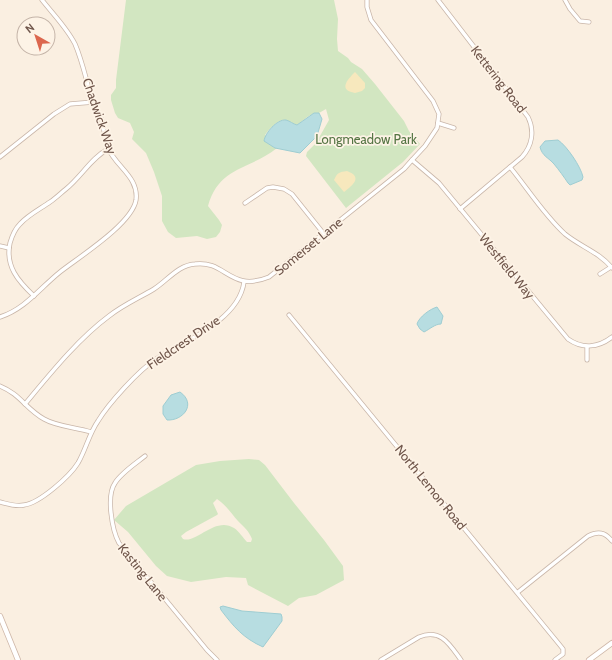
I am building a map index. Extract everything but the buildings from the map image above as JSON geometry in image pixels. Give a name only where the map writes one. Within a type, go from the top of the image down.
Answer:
[{"type":"main road","points":[[0,616],[18,660]]},
{"type":"main road","points":[[589,660],[612,643]]},
{"type":"street","name":"Chadwick Way","points":[[0,318],[14,312],[60,272],[97,246],[128,216],[133,208],[136,192],[133,181],[116,162],[108,149],[99,113],[75,45],[67,32],[42,0]]},
{"type":"street","points":[[367,0],[366,7],[371,20],[435,104],[438,114],[438,123],[454,128]]},
{"type":"street","name":"Kettering Road","points":[[438,0],[530,120],[532,135],[528,149],[522,157],[460,208]]},
{"type":"street","points":[[565,0],[580,21],[588,22]]},
{"type":"street","points":[[0,157],[54,114],[70,104],[94,102]]},
{"type":"street","name":"Somerset Lane","points":[[244,282],[257,281],[269,277],[404,169],[435,132],[438,123]]},
{"type":"street","points":[[34,296],[22,284],[12,270],[9,248],[13,233],[20,224],[68,187],[91,161],[108,149]]},
{"type":"street","name":"Westfield Way","points":[[412,160],[439,183],[568,339],[573,343],[587,347]]},
{"type":"street","points":[[510,167],[550,219],[573,240],[599,255],[611,268],[600,274]]},
{"type":"street","points":[[245,203],[267,188],[273,187],[284,189],[292,194],[324,234]]},
{"type":"street","points":[[0,246],[9,248]]},
{"type":"street","points":[[25,404],[93,328],[116,310],[154,289],[179,269],[193,264],[205,264],[215,267],[228,276],[244,282]]},
{"type":"street","name":"Fieldcrest Drive","points":[[0,502],[12,506],[23,506],[34,502],[41,498],[72,471],[80,458],[91,432],[106,409],[142,370],[154,360],[200,334],[234,307],[242,294],[244,282]]},
{"type":"street","name":"North Lemon Road","points":[[289,315],[518,592],[563,649],[563,654],[554,660]]},
{"type":"street","points":[[587,360],[587,347],[601,344],[612,337]]},
{"type":"street","points":[[0,386],[11,391],[36,414],[46,420],[91,432]]},
{"type":"street","name":"Kasting Lane","points":[[145,456],[116,481],[113,487],[111,493],[112,524],[115,537],[207,650],[217,660]]},
{"type":"street","points":[[518,592],[588,536],[600,532],[605,534],[612,541]]},
{"type":"street","points":[[381,660],[419,637],[432,634],[440,636],[445,640],[461,660]]},
{"type":"green space","name":"Longmeadow Park","points":[[126,0],[334,0],[338,19],[338,51],[362,69],[404,121],[409,131],[420,144],[403,162],[346,208],[306,156],[307,152],[316,143],[329,120],[326,109],[319,113],[310,115],[297,125],[285,120],[279,121],[271,127],[265,135],[273,147],[277,148],[256,161],[236,170],[220,183],[213,193],[208,206],[222,225],[220,232],[216,237],[207,239],[197,236],[176,238],[168,232],[162,221],[162,196],[146,153],[132,139],[134,132],[130,123],[118,118],[111,100],[111,95],[116,88]]},
{"type":"green space","points":[[249,459],[259,460],[265,465],[343,566],[344,580],[316,595],[299,598],[288,606],[248,585],[246,578],[226,577],[191,582],[167,576],[156,566],[128,532],[114,520],[126,506],[196,465],[220,461]],"holes":[[[217,499],[248,531],[252,539],[251,542],[247,542],[236,529],[227,525],[220,525],[194,538],[183,539],[181,536],[186,532],[218,514],[213,503]]]},
{"type":"sand","points":[[355,72],[365,83],[365,88],[362,91],[355,93],[350,92],[345,87],[349,78]]},
{"type":"sand","points":[[347,171],[355,176],[355,181],[351,187],[344,192],[334,180],[339,173]]},
{"type":"water","points":[[314,113],[319,113],[322,119],[317,136],[300,153],[275,148],[264,141],[269,131],[275,124],[286,120],[297,125]]},
{"type":"water","points":[[558,140],[577,162],[582,173],[582,180],[570,185],[554,164],[542,153],[540,147],[545,141]]},
{"type":"water","points":[[437,307],[443,316],[441,324],[424,332],[417,324],[418,321],[425,314]]},
{"type":"water","points":[[180,392],[185,397],[187,402],[188,406],[186,411],[178,418],[167,420],[163,414],[163,406],[171,395]]},
{"type":"water","points":[[223,606],[242,611],[281,614],[282,621],[263,647],[244,636],[235,627],[221,610],[220,607]]}]
